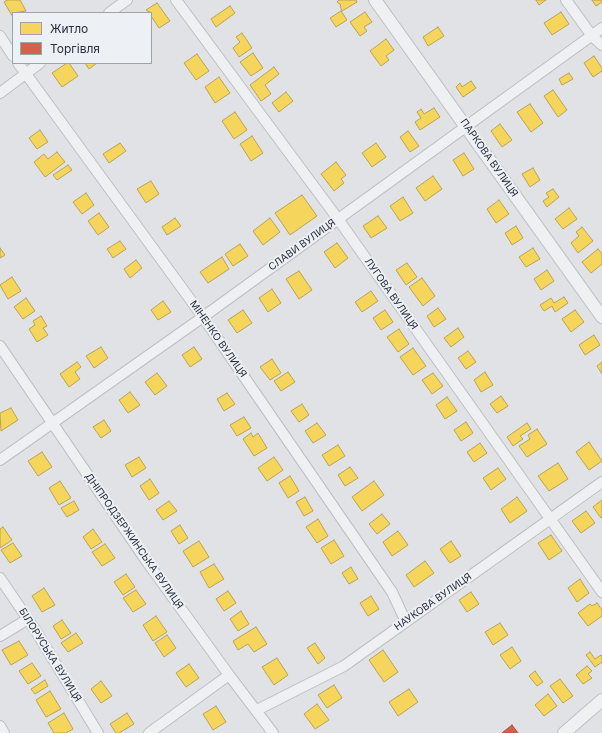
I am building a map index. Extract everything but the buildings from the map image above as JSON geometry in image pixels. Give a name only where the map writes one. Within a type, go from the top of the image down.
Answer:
[{"type":"street","points":[[110,12],[127,0]]},
{"type":"street","name":"ЛУГОВА ВУЛИЦЯ","points":[[176,0],[338,219],[602,592]]},
{"type":"street","name":"ПАРКОВА ВУЛИЦЯ","points":[[374,0],[602,317]]},
{"type":"street","points":[[566,0],[592,36],[602,45]]},
{"type":"street","name":"СЛАВИ ВУЛИЦЯ","points":[[0,460],[203,317],[602,28]]},
{"type":"street","points":[[0,36],[12,54]]},
{"type":"street","name":"МІНЕНКО ВУЛИЦЯ","points":[[19,64],[203,317],[392,592],[406,622]]},
{"type":"street","points":[[0,93],[39,64]]},
{"type":"street","name":"ДНІПРОДЗЕРЖИНСЬКА ВУЛИЦЯ","points":[[0,346],[145,559],[273,733]]},
{"type":"street","name":"НАУКОВА ВУЛИЦЯ","points":[[257,710],[344,666],[602,482]]},
{"type":"street","name":"БІЛОРУСЬКА ВУЛИЦЯ","points":[[0,578],[28,619],[98,733]]},
{"type":"street","points":[[0,636],[28,619]]},
{"type":"street","points":[[149,733],[229,675]]},
{"type":"street","points":[[564,733],[602,700]]},
{"type":"street","points":[[0,726],[4,733]]}]
